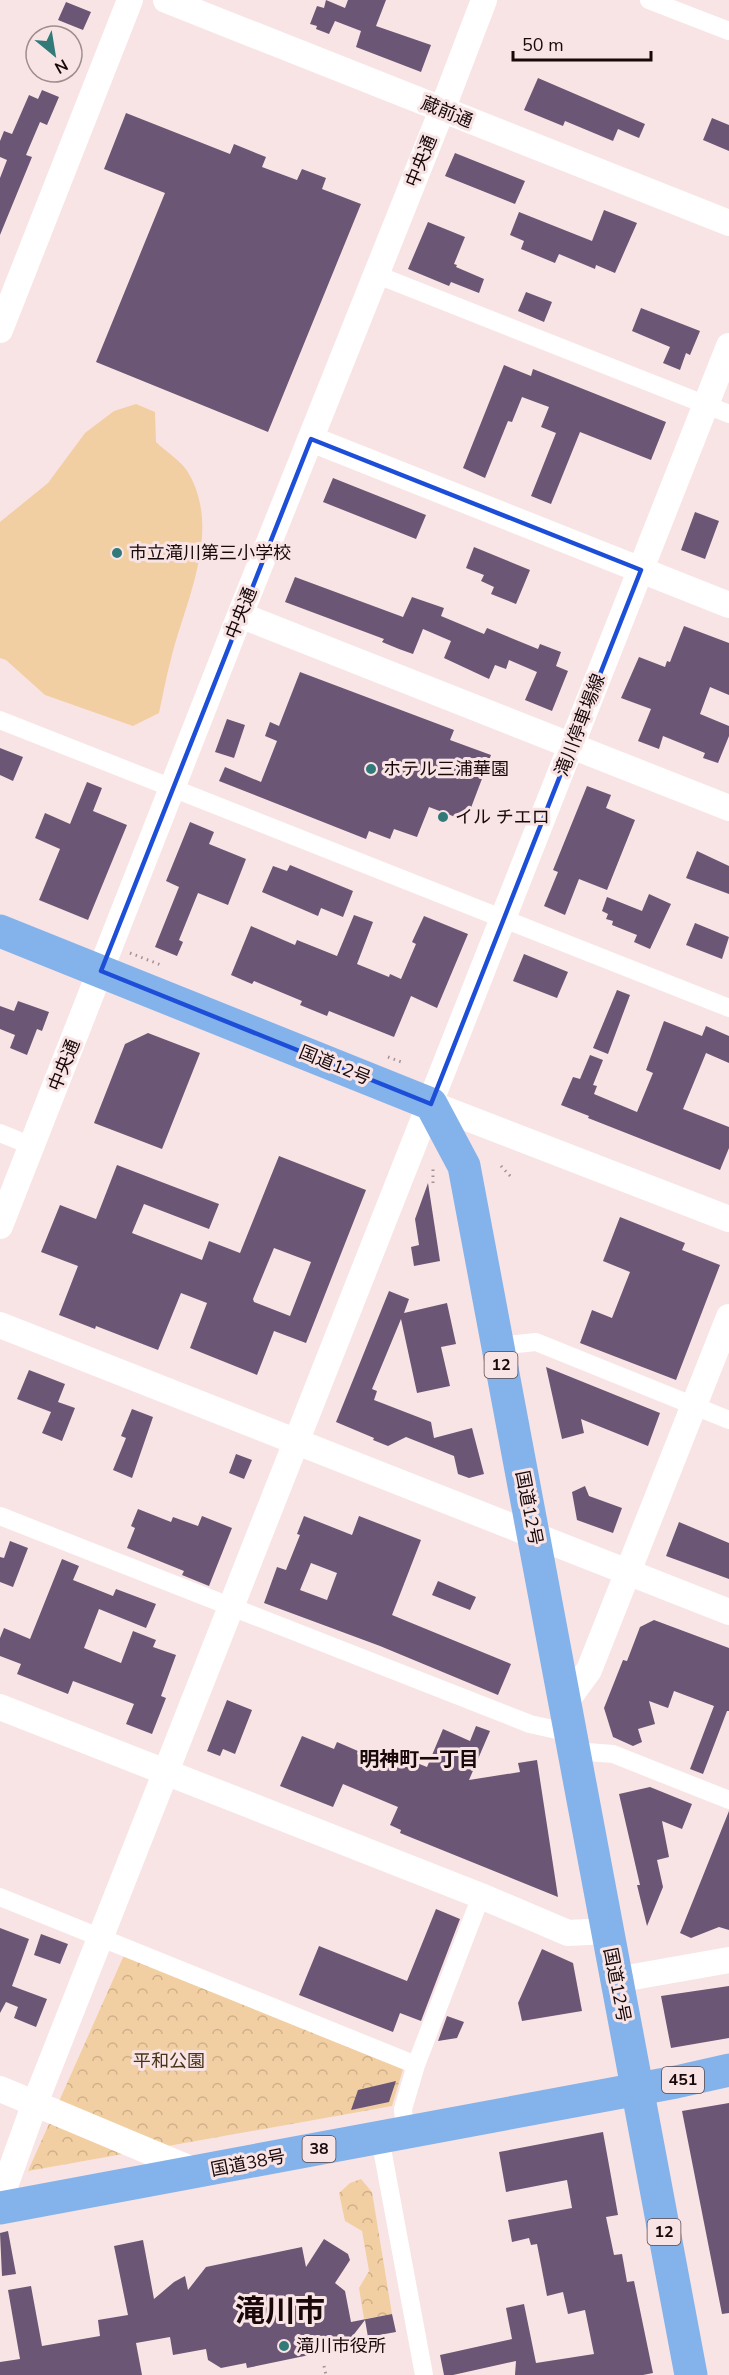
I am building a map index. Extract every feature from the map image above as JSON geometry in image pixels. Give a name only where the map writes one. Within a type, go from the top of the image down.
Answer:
[{"type":"highway","name":"国道12号","points":[[0,931],[430,1104],[464,1166],[691,2375]]},
{"type":"highway","name":"451","points":[[637,2089],[729,2070]]},
{"type":"highway","name":"国道38号","points":[[0,2208],[637,2089]]},
{"type":"street","points":[[1,323],[130,0]]},
{"type":"street","name":"蔵前通","points":[[166,0],[729,223]]},
{"type":"street","name":"中央通","points":[[0,1226],[484,0]]},
{"type":"street","points":[[649,0],[729,31]]},
{"type":"street","points":[[375,274],[718,409]]},
{"type":"street","name":"滝川停車場線","points":[[0,2200],[35,2103],[641,570],[718,409],[729,346]]},
{"type":"street","points":[[311,439],[729,605]]},
{"type":"street","points":[[240,615],[729,808]]},
{"type":"street","points":[[0,720],[729,1008]]},
{"type":"street","points":[[430,1104],[729,1219]]},
{"type":"street","points":[[0,1133],[32,1146]]},
{"type":"street","points":[[570,1729],[589,1670],[729,1317]]},
{"type":"street","points":[[0,1325],[729,1612]]},
{"type":"street","points":[[497,1346],[536,1342],[729,1420]]},
{"type":"street","points":[[0,1516],[530,1724],[570,1729],[613,1754],[729,1800]]},
{"type":"street","points":[[0,1707],[481,1896],[568,1933],[608,1931]]},
{"type":"street","points":[[0,1896],[416,2066]]},
{"type":"street","points":[[424,2375],[392,2135],[404,2109],[416,2066],[481,1896]]},
{"type":"street","points":[[616,1980],[729,1960]]},
{"type":"street","points":[[0,2089],[198,2172]]},
{"type":"path","points":[[132,954],[161,965]]},
{"type":"path","points":[[388,1057],[404,1063]]},
{"type":"path","points":[[501,1166],[512,1178]]},
{"type":"path","points":[[433,1183],[434,1167]]},
{"type":"path","points":[[324,2366],[326,2375]]},
{"type":"highlighted area","points":[[311,439],[641,570],[431,1104],[101,971]]},
{"type":"green space","points":[[136,404],[155,412],[156,442],[179,461],[189,474],[198,496],[202,519],[198,567],[169,666],[159,713],[133,726],[45,695],[6,660],[0,658],[0,522],[48,483],[85,433],[114,411]]},
{"type":"green space","name":"平和公園","points":[[125,1953],[404,2066],[392,2106],[28,2171]]},
{"type":"green space","points":[[361,2179],[372,2192],[392,2314],[364,2319],[359,2288],[369,2271],[362,2231],[345,2221],[339,2193],[350,2183]]},
{"type":"building","points":[[326,0],[345,8],[348,0],[386,0],[376,26],[431,45],[421,72],[356,47],[361,31],[335,21],[329,34],[316,29],[317,26],[310,24],[317,6],[324,8]]},
{"type":"building","points":[[66,2],[91,12],[84,28],[84,24],[68,24],[58,20]]},
{"type":"building","points":[[538,78],[645,124],[639,138],[618,129],[613,141],[565,121],[563,126],[524,110]]},
{"type":"building","points":[[42,90],[59,97],[47,125],[40,122],[26,155],[32,157],[0,235],[0,178],[7,160],[0,157],[0,141],[4,131],[12,134],[29,95],[38,99]]},
{"type":"building","points":[[126,113],[230,154],[234,144],[266,157],[262,167],[297,180],[302,169],[326,178],[322,189],[361,204],[268,432],[96,362],[165,193],[104,169]]},
{"type":"building","points":[[712,118],[729,125],[729,151],[703,140]]},
{"type":"building","points":[[455,153],[525,181],[515,204],[445,176]]},
{"type":"building","points":[[604,210],[637,223],[615,273],[596,265],[595,269],[559,254],[555,263],[521,249],[524,241],[510,235],[519,212],[592,241]]},
{"type":"building","points":[[428,222],[465,237],[454,264],[484,279],[479,293],[451,282],[449,286],[408,269]]},
{"type":"building","points":[[526,292],[552,302],[544,322],[518,311]]},
{"type":"building","points":[[641,308],[700,331],[690,355],[686,353],[680,370],[663,363],[670,347],[632,331]]},
{"type":"building","points":[[504,365],[531,376],[533,369],[666,422],[651,460],[580,432],[551,504],[531,496],[556,433],[541,427],[549,407],[522,397],[512,422],[508,421],[485,478],[463,468]]},
{"type":"building","points":[[333,478],[426,515],[416,539],[323,502]]},
{"type":"building","points":[[695,512],[719,521],[705,559],[681,550]]},
{"type":"building","points":[[474,547],[530,570],[516,604],[491,594],[494,587],[481,581],[484,575],[466,568]]},
{"type":"building","points":[[295,577],[403,617],[412,597],[444,608],[441,616],[484,634],[487,628],[538,649],[540,644],[561,652],[556,666],[568,671],[552,711],[525,700],[537,672],[509,660],[506,669],[495,665],[489,679],[444,658],[451,641],[423,629],[413,654],[399,649],[382,642],[384,639],[285,602]]},
{"type":"building","points":[[684,626],[729,643],[729,695],[710,687],[700,714],[729,726],[729,736],[718,763],[703,758],[705,753],[663,736],[659,749],[638,741],[651,709],[621,698],[639,657],[665,667],[667,661],[670,662]]},
{"type":"building","points":[[300,672],[454,730],[450,740],[491,755],[466,821],[429,807],[417,837],[394,829],[390,839],[369,831],[366,839],[219,781],[225,767],[261,782],[277,741],[265,736],[270,722],[279,726]]},
{"type":"building","points":[[227,719],[245,725],[234,758],[215,752]]},
{"type":"building","points":[[0,748],[23,757],[13,781],[0,775]]},
{"type":"building","points":[[87,782],[102,788],[93,811],[127,825],[88,920],[39,900],[60,849],[35,838],[45,813],[70,824]]},
{"type":"building","points":[[587,786],[611,795],[606,808],[635,820],[607,890],[579,879],[565,915],[544,906],[558,872],[553,870]]},
{"type":"building","points":[[190,822],[214,832],[209,844],[246,859],[228,905],[198,893],[179,940],[183,942],[177,956],[155,947],[179,887],[166,881]]},
{"type":"building","points":[[697,851],[729,866],[729,894],[686,878]]},
{"type":"building","points":[[290,865],[353,891],[343,917],[321,908],[318,916],[262,892],[273,866],[287,871]]},
{"type":"building","points":[[649,894],[671,904],[650,949],[634,942],[637,935],[612,925],[613,921],[606,919],[608,914],[602,911],[607,897],[642,911]]},
{"type":"building","points":[[354,915],[373,922],[357,964],[389,977],[390,974],[401,979],[416,944],[412,942],[424,916],[468,934],[437,1008],[411,996],[394,1037],[329,1011],[327,1016],[300,1005],[302,1001],[254,981],[252,984],[231,975],[251,926],[295,945],[297,940],[337,956]]},
{"type":"building","points":[[695,923],[729,937],[722,959],[686,945]]},
{"type":"building","points":[[524,954],[568,972],[557,998],[513,981]]},
{"type":"building","points":[[617,990],[630,995],[608,1054],[593,1048]]},
{"type":"building","points":[[18,1001],[49,1012],[42,1031],[37,1029],[27,1055],[10,1048],[15,1035],[0,1029],[0,1006],[14,1011]]},
{"type":"building","points":[[664,1021],[702,1036],[706,1026],[729,1036],[729,1063],[706,1053],[683,1109],[729,1127],[729,1148],[720,1170],[588,1118],[589,1116],[561,1105],[573,1077],[580,1079],[590,1055],[603,1060],[593,1085],[597,1086],[594,1094],[637,1112],[653,1073],[646,1070]]},
{"type":"building","points":[[148,1033],[200,1053],[162,1149],[94,1123],[125,1044]]},
{"type":"building","points":[[279,1156],[366,1190],[306,1343],[274,1331],[257,1375],[190,1348],[207,1303],[181,1293],[158,1350],[96,1326],[95,1329],[59,1315],[78,1266],[41,1252],[60,1205],[96,1219],[117,1165],[219,1204],[209,1229],[144,1204],[132,1233],[202,1260],[209,1241],[240,1253]],"holes":[[[274,1248],[311,1262],[290,1316],[254,1302],[253,1299]]]},
{"type":"building","points":[[428,1183],[440,1261],[414,1266],[411,1247],[419,1245],[415,1219]]},
{"type":"building","points":[[620,1217],[685,1243],[682,1250],[720,1265],[676,1380],[580,1343],[592,1310],[612,1318],[630,1272],[603,1261]]},
{"type":"building","points":[[389,1291],[409,1299],[404,1313],[447,1303],[456,1344],[441,1347],[450,1386],[417,1393],[401,1319],[372,1389],[377,1391],[374,1400],[431,1422],[434,1438],[472,1428],[484,1474],[469,1478],[458,1474],[454,1456],[406,1437],[388,1446],[336,1422]]},
{"type":"building","points":[[546,1367],[660,1413],[648,1446],[581,1419],[584,1433],[562,1439]]},
{"type":"building","points":[[29,1370],[65,1384],[58,1402],[75,1408],[62,1441],[42,1433],[51,1412],[17,1399]]},
{"type":"building","points":[[132,1409],[153,1417],[132,1478],[113,1470],[126,1438],[121,1436]]},
{"type":"building","points":[[236,1454],[252,1460],[244,1479],[229,1473]]},
{"type":"building","points":[[585,1486],[589,1496],[622,1508],[613,1533],[577,1520],[572,1492]]},
{"type":"building","points":[[138,1509],[171,1522],[173,1517],[198,1526],[202,1516],[232,1528],[209,1586],[182,1575],[184,1571],[127,1548],[135,1528],[131,1526]]},
{"type":"building","points":[[304,1516],[352,1535],[359,1516],[421,1540],[392,1615],[511,1664],[498,1695],[380,1646],[264,1603],[277,1567],[286,1570],[300,1535],[297,1534]],"holes":[[[311,1563],[337,1573],[327,1600],[300,1590]]]},
{"type":"building","points":[[679,1522],[729,1543],[729,1579],[666,1556]]},
{"type":"building","points":[[10,1541],[28,1548],[13,1587],[0,1582],[0,1557],[4,1558]]},
{"type":"building","points":[[62,1559],[79,1566],[73,1580],[113,1596],[116,1589],[156,1604],[146,1628],[99,1609],[84,1648],[121,1663],[133,1631],[156,1640],[153,1647],[176,1655],[161,1696],[166,1698],[152,1734],[126,1724],[134,1704],[73,1681],[68,1694],[17,1674],[21,1664],[0,1656],[0,1638],[4,1628],[30,1639]]},
{"type":"building","points":[[438,1581],[476,1597],[470,1610],[432,1595]]},
{"type":"building","points":[[654,1620],[729,1648],[729,1711],[727,1711],[703,1774],[690,1769],[714,1706],[674,1691],[668,1708],[649,1701],[655,1724],[638,1729],[642,1742],[633,1746],[613,1737],[604,1708],[623,1660],[627,1661],[640,1627]]},
{"type":"building","points":[[227,1700],[252,1710],[235,1754],[223,1749],[220,1756],[207,1751]]},
{"type":"building","points":[[476,1726],[490,1731],[469,1780],[520,1772],[518,1763],[537,1760],[558,1897],[400,1833],[401,1830],[390,1825],[398,1807],[343,1784],[333,1807],[280,1786],[302,1736],[334,1749],[337,1742],[358,1751],[357,1754],[396,1771],[402,1757],[427,1767],[443,1729],[470,1741]]},
{"type":"building","points":[[650,1787],[692,1804],[682,1829],[662,1821],[669,1857],[657,1860],[663,1887],[647,1926],[619,1794]]},
{"type":"building","points":[[729,1811],[729,1930],[719,1927],[691,1938],[680,1933]]},
{"type":"building","points":[[436,1909],[460,1919],[421,2021],[400,2013],[393,2032],[299,1995],[319,1946],[407,1981]]},
{"type":"building","points":[[0,1928],[29,1939],[12,1986],[47,1999],[36,2027],[14,2018],[18,2007],[6,2002],[0,2013]]},
{"type":"building","points":[[41,1934],[68,1944],[60,1964],[34,1955]]},
{"type":"building","points":[[542,1949],[573,1963],[582,2011],[522,2021],[518,2003]]},
{"type":"building","points":[[729,1986],[729,2038],[671,2048],[661,1996]]},
{"type":"building","points":[[447,2016],[464,2022],[457,2038],[438,2041]]},
{"type":"building","points":[[396,2081],[389,2102],[351,2110],[358,2090]]},
{"type":"building","points":[[729,2103],[729,2313],[722,2314],[682,2111]]},
{"type":"building","points":[[603,2132],[618,2215],[606,2217],[614,2255],[622,2254],[627,2282],[634,2281],[653,2373],[643,2375],[515,2375],[516,2361],[444,2375],[440,2355],[512,2339],[506,2308],[524,2304],[536,2363],[594,2354],[585,2310],[568,2314],[563,2292],[547,2296],[537,2244],[531,2245],[529,2238],[512,2242],[508,2220],[572,2208],[567,2180],[506,2192],[499,2152]]},
{"type":"building","points":[[8,2231],[16,2274],[2,2276],[0,2233]]},
{"type":"building","points":[[324,2239],[348,2254],[350,2260],[335,2283],[345,2291],[351,2322],[392,2314],[396,2332],[368,2337],[365,2320],[348,2342],[318,2348],[319,2353],[247,2368],[246,2363],[221,2368],[208,2360],[206,2349],[173,2355],[170,2337],[136,2343],[142,2375],[0,2375],[0,2362],[20,2359],[8,2290],[31,2286],[42,2346],[100,2336],[98,2320],[128,2315],[114,2246],[143,2240],[154,2299],[185,2276],[188,2290],[206,2267],[302,2247],[306,2267]]},
{"type":"place","name":"市立滝川第三小学校","points":[[117,553]]},
{"type":"place","name":"ホテル三浦華園","points":[[371,769]]},
{"type":"place","name":"イル チエロ","points":[[443,817]]},
{"type":"place","name":"滝川市役所","points":[[284,2346]]},
{"type":"district","name":"明神町一丁目","points":[[419,1759]]},
{"type":"district","name":"滝川市","points":[[280,2311]]}]
